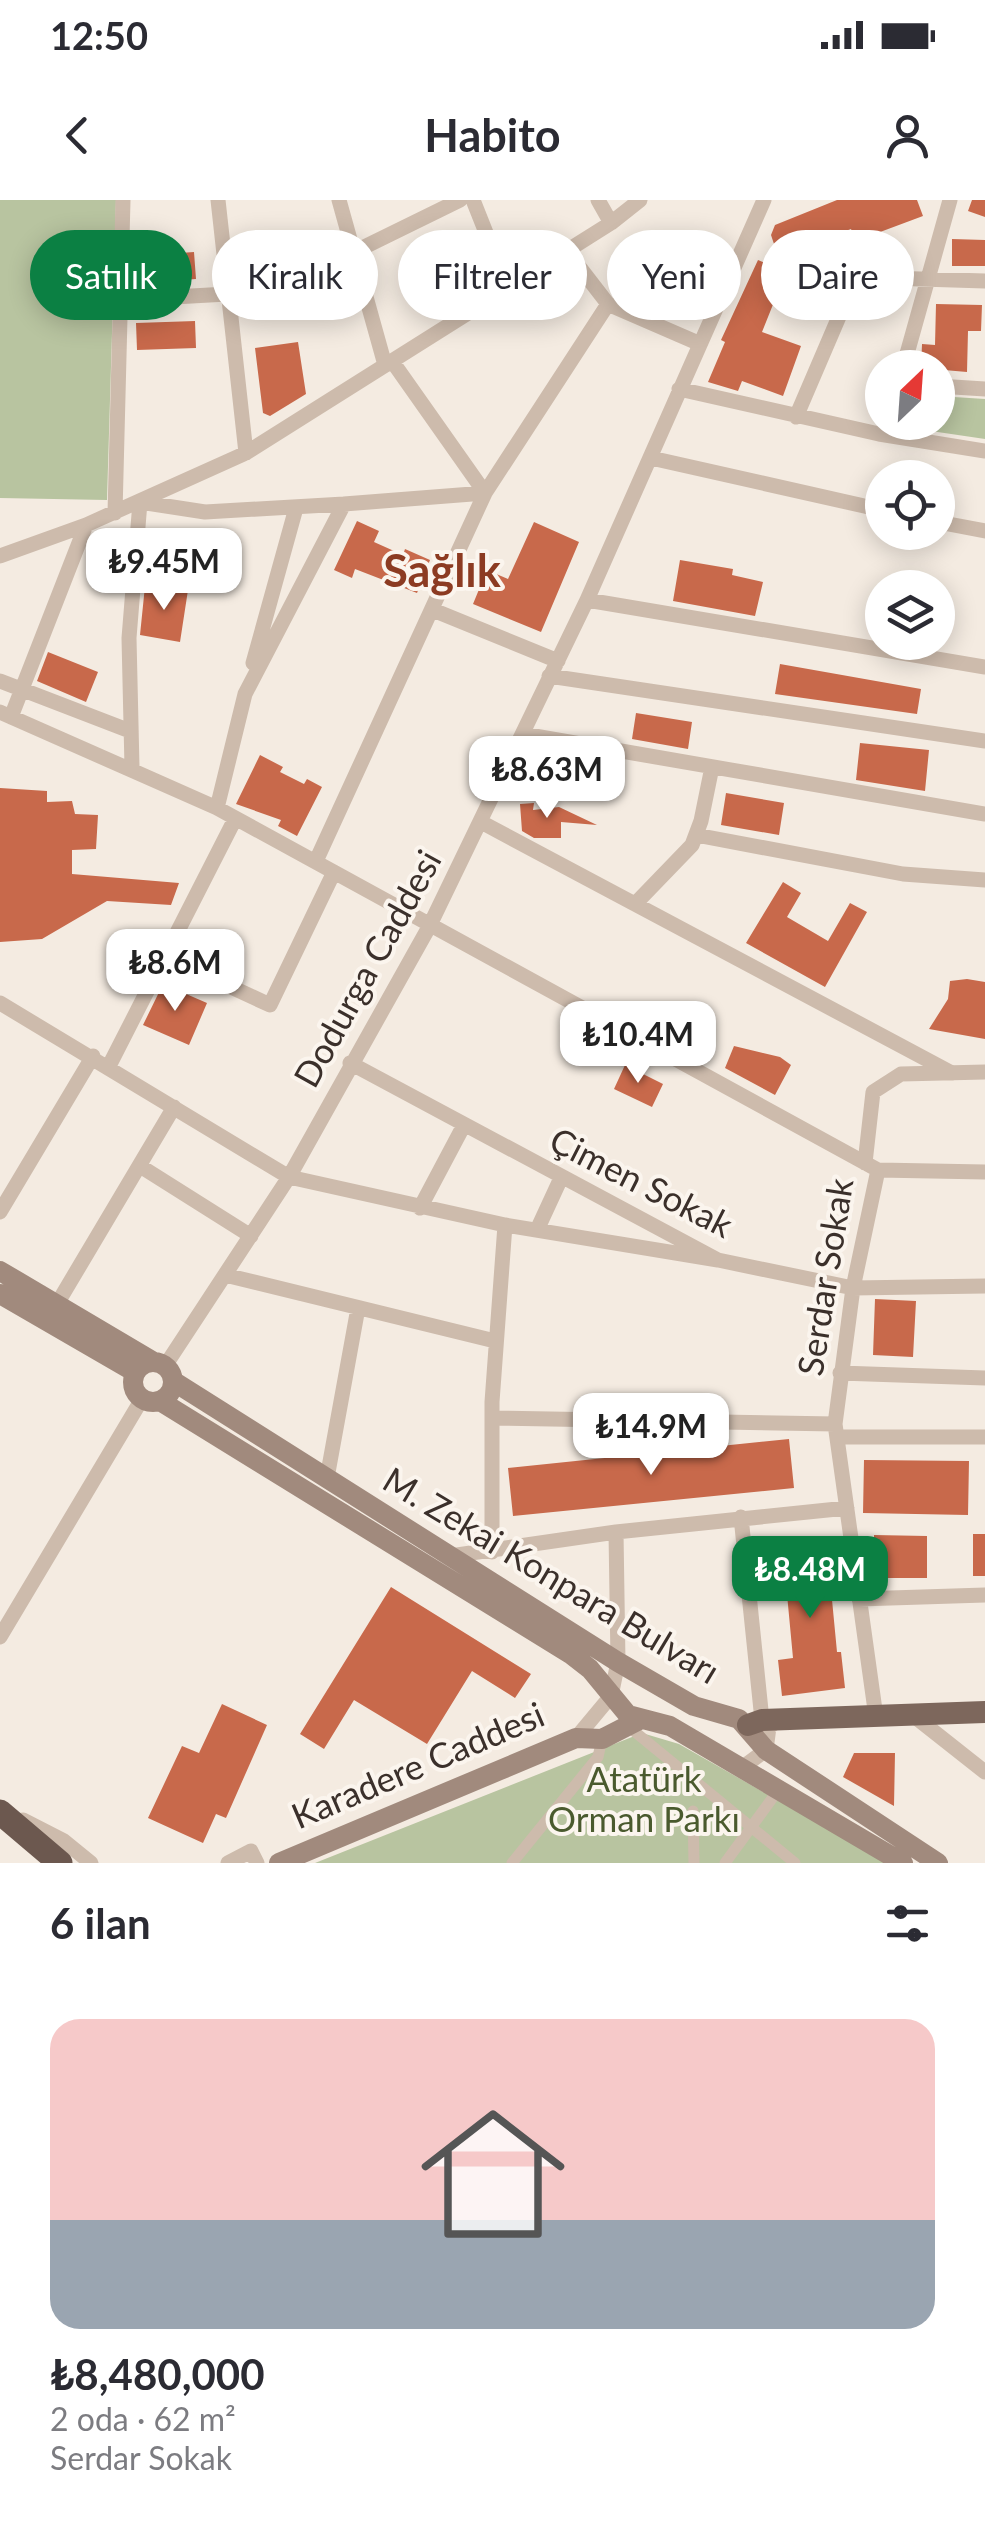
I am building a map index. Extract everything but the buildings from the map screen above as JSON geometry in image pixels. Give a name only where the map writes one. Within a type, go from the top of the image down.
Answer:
[{"type":"highway","points":[[0,1810],[60,1863]]},
{"type":"main road","name":"M. Zekai Konpara Bulvarı","points":[[0,1271],[618,1662],[694,1706],[763,1722]]},
{"type":"main road","name":"M. Zekai Konpara Bulvarı","points":[[0,1294],[157,1370]]},
{"type":"main road","points":[[157,1370],[169,1394],[151,1400],[133,1386],[157,1370]]},
{"type":"main road","name":"M. Zekai Konpara Bulvarı","points":[[151,1400],[572,1655],[635,1723],[670,1726],[903,1863]]},
{"type":"main road","points":[[938,1863],[766,1750],[763,1722],[985,1712]]},
{"type":"main road","name":"Karadere Caddesi","points":[[279,1863],[576,1738],[602,1739],[635,1723]]},
{"type":"street","points":[[122,230],[123,200]]},
{"type":"street","points":[[218,200],[221,230]]},
{"type":"street","points":[[339,200],[348,230]]},
{"type":"street","points":[[378,240],[460,200]]},
{"type":"street","points":[[473,200],[485,230]]},
{"type":"street","points":[[598,200],[611,223]]},
{"type":"street","points":[[587,238],[640,200]]},
{"type":"street","name":"Dodurga Caddesi","points":[[157,1370],[288,1177],[429,927],[587,600],[764,200]]},
{"type":"street","points":[[908,350],[950,200]]},
{"type":"street","points":[[587,276],[607,303]]},
{"type":"street","points":[[796,417],[856,277],[985,280]]},
{"type":"street","points":[[316,861],[485,493],[607,306]]},
{"type":"street","points":[[115,513],[120,320]]},
{"type":"street","points":[[231,320],[246,453]]},
{"type":"street","points":[[375,320],[388,363],[485,493]]},
{"type":"street","points":[[5,557],[115,513],[246,453],[457,320]]},
{"type":"street","points":[[645,320],[698,343]]},
{"type":"street","points":[[955,387],[985,389]]},
{"type":"street","points":[[679,390],[796,417],[865,426]]},
{"type":"street","points":[[936,440],[985,451]]},
{"type":"street","points":[[650,458],[865,506]]},
{"type":"street","points":[[140,502],[204,512],[485,493]]},
{"type":"street","points":[[132,768],[129,638],[140,502]]},
{"type":"street","points":[[245,694],[344,504]]},
{"type":"street","points":[[216,808],[296,508]]},
{"type":"street","points":[[5,714],[21,689],[86,525]]},
{"type":"street","points":[[955,525],[985,531]]},
{"type":"street","points":[[587,600],[985,667]]},
{"type":"street","points":[[433,610],[553,668],[985,742]]},
{"type":"street","points":[[0,681],[130,731]]},
{"type":"street","name":"Serdar Sokak","points":[[5,714],[216,808],[872,1166],[840,1373],[836,1431],[876,1717]]},
{"type":"street","points":[[523,734],[985,814]]},
{"type":"street","points":[[636,903],[696,835],[712,767]]},
{"type":"street","points":[[109,1066],[235,819]]},
{"type":"street","points":[[481,822],[952,1073]]},
{"type":"street","points":[[696,835],[903,874],[985,880]]},
{"type":"street","points":[[166,957],[270,1005],[334,872]]},
{"type":"street","points":[[0,1003],[288,1177],[420,1208],[718,1260]]},
{"type":"street","points":[[0,1212],[93,1056]]},
{"type":"street","name":"Çimen Sokak","points":[[350,1064],[718,1260],[853,1288],[985,1286]]},
{"type":"street","points":[[985,1072],[901,1074],[873,1092],[872,1166],[985,1172]]},
{"type":"street","points":[[57,1304],[174,1107]]},
{"type":"street","points":[[420,1208],[464,1125]]},
{"type":"street","points":[[140,1166],[251,1236]]},
{"type":"street","points":[[537,1230],[561,1178]]},
{"type":"street","points":[[492,1552],[492,1418],[504,1224]]},
{"type":"street","points":[[225,1275],[495,1341]]},
{"type":"street","points":[[326,1478],[358,1308]]},
{"type":"street","points":[[840,1373],[985,1378]]},
{"type":"street","points":[[0,1636],[151,1400]]},
{"type":"street","points":[[492,1418],[985,1437]]},
{"type":"street","points":[[450,1556],[616,1532],[847,1508]]},
{"type":"street","points":[[741,1517],[763,1722]]},
{"type":"street","points":[[576,1738],[612,1696],[618,1662],[616,1532]]},
{"type":"street","points":[[859,1599],[985,1596]]},
{"type":"street","points":[[914,1716],[985,1772]]},
{"type":"street","points":[[635,1723],[796,1863]]},
{"type":"street","points":[[512,1863],[598,1757],[602,1739]]},
{"type":"street","points":[[742,1767],[766,1750]]},
{"type":"street","points":[[725,1863],[778,1789]]},
{"type":"street","points":[[0,1810],[64,1841],[91,1863]]},
{"type":"street","points":[[693,1810],[694,1863]]},
{"type":"street","points":[[228,1863],[251,1851],[257,1863]]},
{"type":"green space","points":[[0,200],[116,200],[115,230],[30,230],[30,320],[112,320],[107,500],[0,498]]},
{"type":"green space","points":[[955,397],[985,399],[985,439],[955,435]]},
{"type":"green space","name":"Atatürk Orman Parkı","points":[[642,1733],[679,1744],[888,1863],[315,1863]]},
{"type":"district","name":"Sağlık","points":[[442,571]]}]
